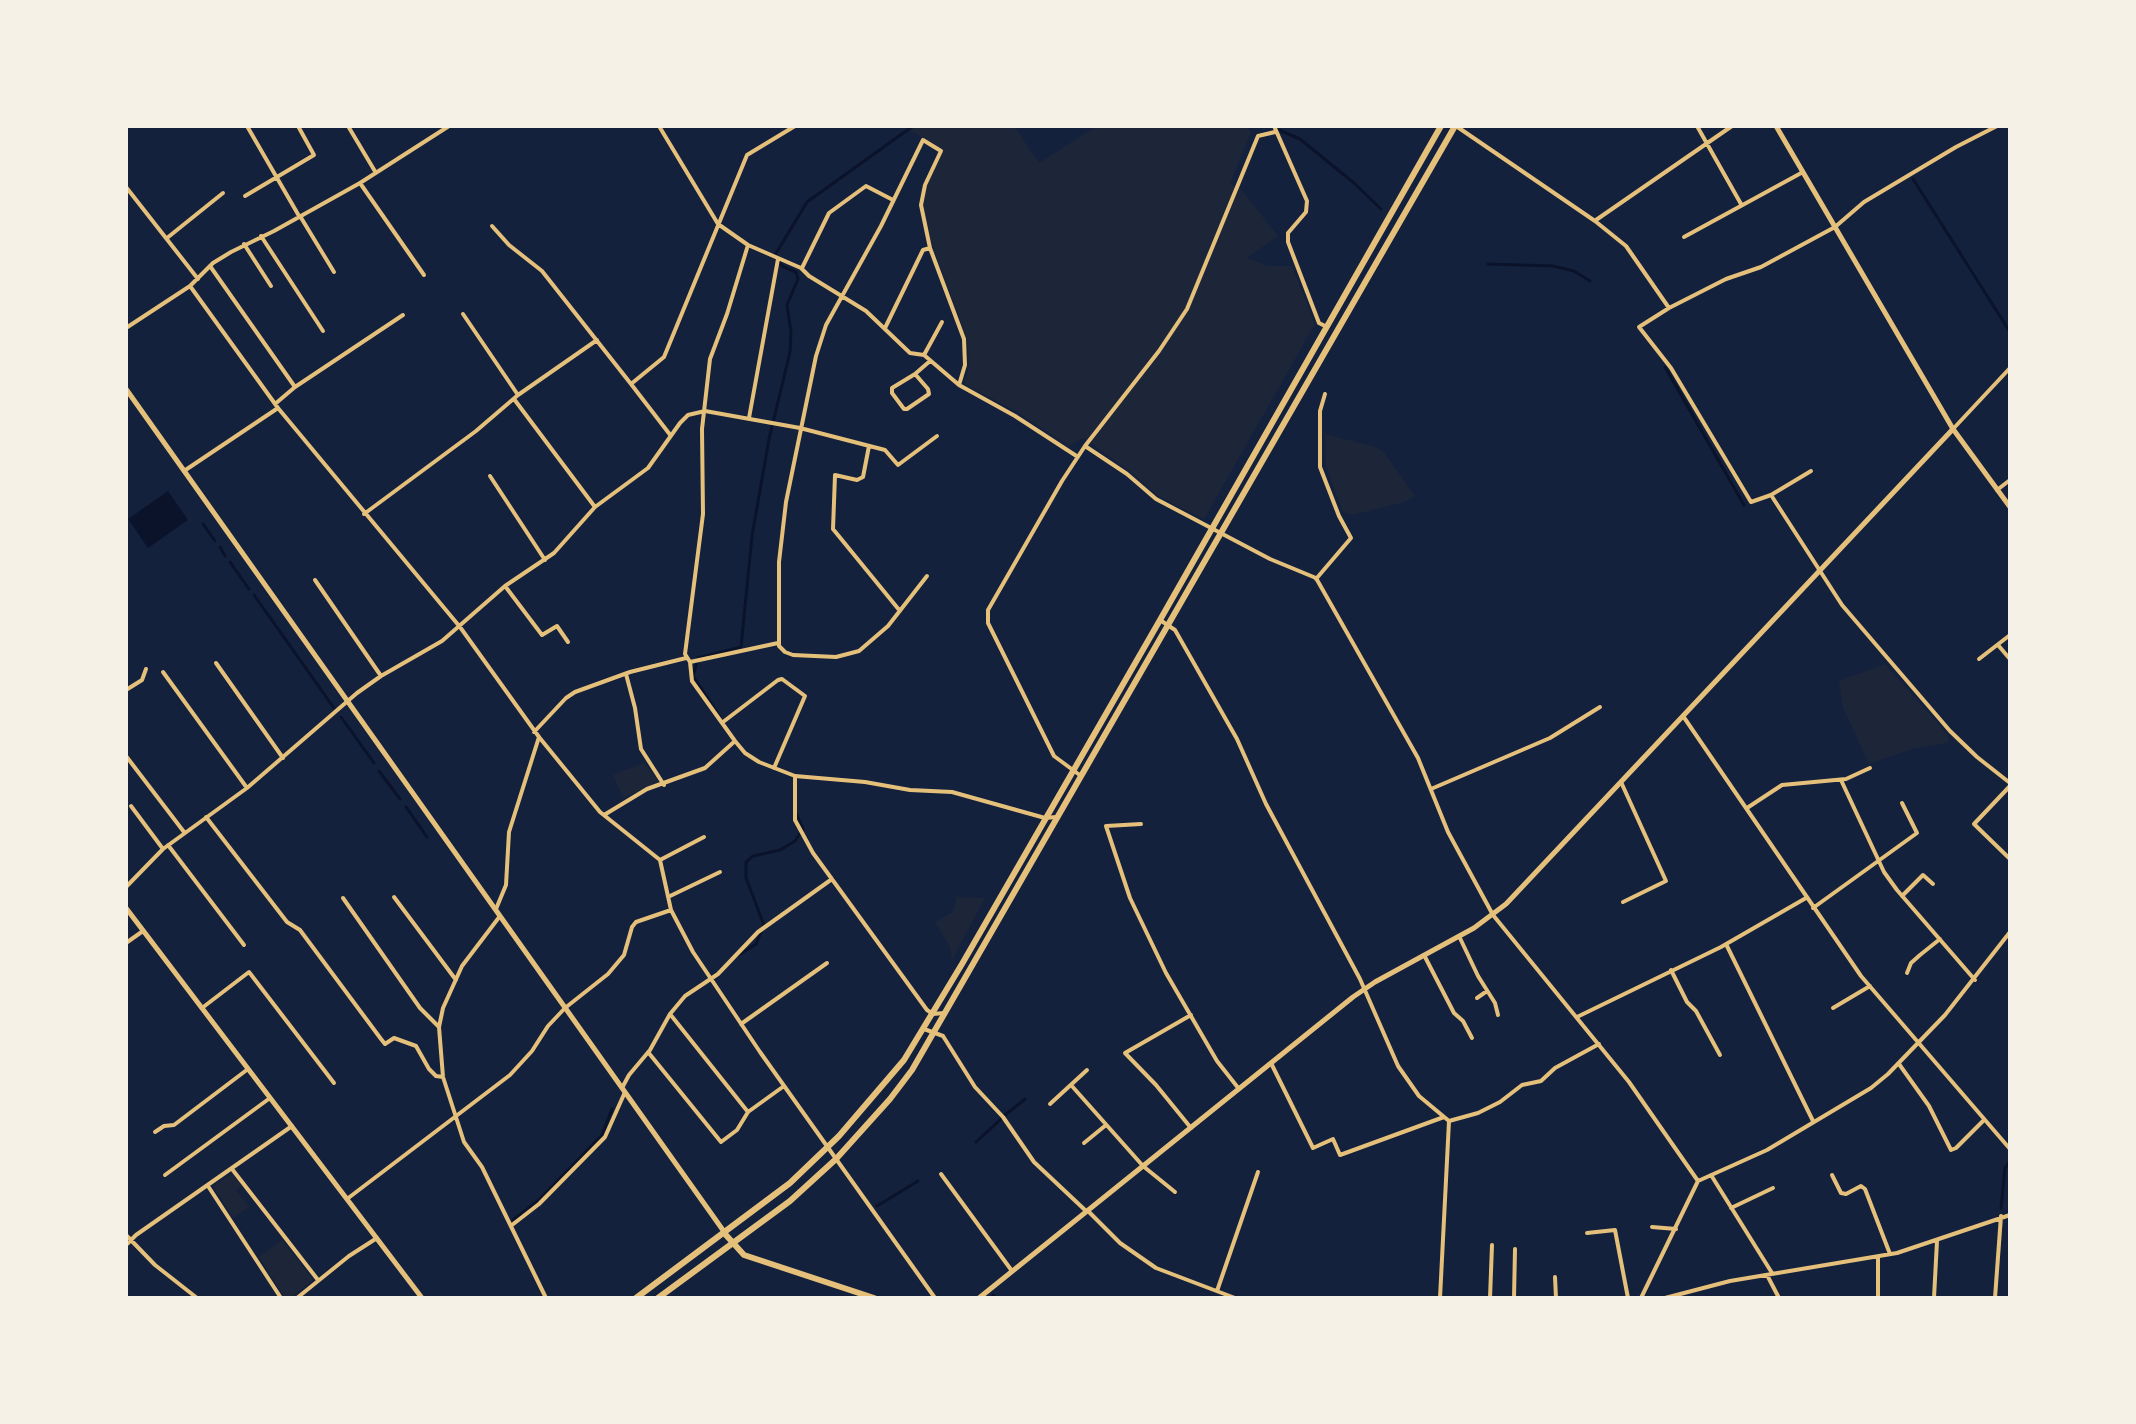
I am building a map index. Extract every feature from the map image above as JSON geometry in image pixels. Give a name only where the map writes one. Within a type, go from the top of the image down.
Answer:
[{"type":"highway","points":[[636,1298],[725,1234],[790,1183],[828,1148],[884,1084],[924,1029],[1441,126]]},
{"type":"highway","points":[[658,1298],[790,1201],[836,1159],[890,1099],[936,1032],[1455,126]]},
{"type":"highway","points":[[725,1234],[744,1255],[874,1298]]},
{"type":"street","points":[[247,126],[334,272]]},
{"type":"street","points":[[245,196],[314,155],[298,126]]},
{"type":"street","points":[[348,126],[376,173]]},
{"type":"street","points":[[126,328],[190,286],[210,266],[244,244],[360,183],[449,126]]},
{"type":"street","points":[[659,126],[718,224],[748,245],[801,268],[866,311],[910,353],[924,355],[959,385],[1015,416],[1078,457]]},
{"type":"street","points":[[631,384],[664,357],[747,155],[795,126]]},
{"type":"street","points":[[1455,126],[1595,221],[1626,246],[1669,308]]},
{"type":"street","points":[[1697,126],[1741,204]]},
{"type":"street","points":[[1595,221],[1732,126]]},
{"type":"street","points":[[1776,126],[1953,429],[2010,507]]},
{"type":"street","points":[[1811,471],[1771,495],[1751,502],[1671,368],[1639,327],[1669,308],[1726,279],[1761,267],[1835,227],[1864,202],[1997,126]]},
{"type":"street","points":[[1081,776],[1054,756],[988,623],[988,610],[1085,446],[1159,351],[1187,309],[1258,136],[1275,129],[1307,201],[1306,212],[1288,233],[1288,242],[1319,323],[1327,327]]},
{"type":"street","points":[[927,576],[870,643],[851,654],[836,657],[790,655],[778,643],[779,562],[786,502],[810,376],[821,338],[923,140],[941,151],[925,185],[921,205],[930,248],[964,339],[965,365],[959,385]]},
{"type":"street","points":[[1684,237],[1803,172]]},
{"type":"street","points":[[360,183],[424,275]]},
{"type":"street","points":[[801,268],[829,213],[866,186],[893,200]]},
{"type":"street","points":[[126,187],[198,279]]},
{"type":"street","points":[[167,238],[223,193]]},
{"type":"street","points":[[492,226],[509,245],[542,271],[671,436]]},
{"type":"street","points":[[261,236],[323,331]]},
{"type":"street","points":[[244,244],[271,286]]},
{"type":"street","points":[[748,245],[711,354],[702,438],[703,514],[688,660],[692,681],[745,753],[795,776],[952,792],[1045,818],[1058,816]]},
{"type":"street","points":[[885,328],[923,250],[930,248]]},
{"type":"street","points":[[749,418],[778,259]]},
{"type":"street","points":[[210,266],[295,387]]},
{"type":"street","points":[[190,286],[276,406],[460,627],[536,734],[604,815],[660,860],[671,910],[711,979],[935,1298]]},
{"type":"street","points":[[463,314],[516,397],[595,507]]},
{"type":"street","points":[[184,471],[276,406],[295,387],[403,315]]},
{"type":"street","points":[[924,355],[942,322]]},
{"type":"street","points":[[364,514],[476,431],[516,397],[597,340]]},
{"type":"street","points":[[915,374],[929,394],[904,409],[892,393],[892,388],[930,361]]},
{"type":"street","points":[[979,1298],[1364,989],[1493,915],[2010,368]]},
{"type":"street","points":[[126,389],[725,1234]]},
{"type":"street","points":[[1316,579],[1351,538],[1320,467],[1320,411],[1325,394]]},
{"type":"street","points":[[126,887],[166,847],[247,788],[347,701],[460,627],[505,586],[559,549],[595,507],[648,468],[684,418],[705,411],[800,428],[885,450],[898,465],[937,436]]},
{"type":"street","points":[[869,446],[863,477],[857,480],[835,475],[833,529],[900,611]]},
{"type":"street","points":[[1085,446],[1127,474],[1156,499],[1270,559],[1316,579],[1407,737],[1464,865],[1493,915],[1629,1082],[1698,1181]]},
{"type":"street","points":[[490,476],[545,560]]},
{"type":"street","points":[[1997,490],[2010,480]]},
{"type":"street","points":[[1771,495],[1842,605],[1950,731],[2010,784],[1974,824],[2010,859]]},
{"type":"street","points":[[315,580],[381,676]]},
{"type":"street","points":[[505,586],[542,635],[557,626],[568,642]]},
{"type":"street","points":[[1160,620],[1175,630],[1237,739],[1266,804],[1364,989],[1402,1074],[1419,1096],[1449,1121]]},
{"type":"street","points":[[1979,659],[2010,635]]},
{"type":"street","points":[[546,1298],[482,1167],[464,1142],[443,1077],[439,1027],[443,1008],[456,980],[498,913],[506,885],[509,832],[536,734],[575,692],[626,674],[778,643]]},
{"type":"street","points":[[1998,645],[2009,658]]},
{"type":"street","points":[[216,663],[283,758]]},
{"type":"street","points":[[126,690],[142,680],[146,669]]},
{"type":"street","points":[[163,672],[247,788]]},
{"type":"street","points":[[626,674],[641,749],[664,785]]},
{"type":"street","points":[[723,722],[778,680],[782,679],[805,696],[774,768]]},
{"type":"street","points":[[1431,789],[1550,738],[1600,707]]},
{"type":"street","points":[[1683,716],[1806,898],[1870,986],[2010,1149]]},
{"type":"street","points":[[604,815],[647,789],[705,768],[735,741]]},
{"type":"street","points":[[126,756],[184,832]]},
{"type":"street","points":[[1747,808],[1782,785],[1841,780],[1870,768]]},
{"type":"street","points":[[795,776],[795,820],[813,853],[927,1010],[933,1014],[947,1013]]},
{"type":"street","points":[[1841,780],[1884,872],[1975,980]]},
{"type":"street","points":[[1621,782],[1666,881],[1623,902]]},
{"type":"street","points":[[1813,908],[1917,833],[1902,803]]},
{"type":"street","points":[[131,806],[244,945]]},
{"type":"street","points":[[206,817],[287,922],[300,930],[385,1044],[394,1038],[416,1046],[429,1069],[436,1076],[443,1077]]},
{"type":"street","points":[[1141,824],[1106,826],[1130,898],[1166,973],[1217,1061],[1239,1089]]},
{"type":"street","points":[[660,860],[704,837]]},
{"type":"street","points":[[668,897],[720,872]]},
{"type":"street","points":[[1902,896],[1923,875],[1933,884]]},
{"type":"street","points":[[512,1226],[539,1204],[605,1137],[629,1075],[685,996],[718,974],[758,932],[832,879]]},
{"type":"street","points":[[394,897],[456,980]]},
{"type":"street","points":[[343,898],[420,1008],[439,1027]]},
{"type":"street","points":[[1576,1017],[1726,944],[1806,898]]},
{"type":"street","points":[[126,908],[422,1298]]},
{"type":"street","points":[[347,1199],[520,1066],[548,1026],[565,1008],[608,974],[624,955],[636,922],[671,910]]},
{"type":"street","points":[[126,943],[143,931]]},
{"type":"street","points":[[1641,1298],[1698,1181],[1767,1150],[1871,1088],[1975,980],[2010,932]]},
{"type":"street","points":[[1459,936],[1495,1003],[1498,1015]]},
{"type":"street","points":[[1907,973],[1911,963],[1940,939]]},
{"type":"street","points":[[2004,942],[2010,947]]},
{"type":"street","points":[[1726,944],[1814,1122]]},
{"type":"street","points":[[1424,955],[1454,1013],[1463,1021],[1472,1038]]},
{"type":"street","points":[[741,1024],[827,963]]},
{"type":"street","points":[[1671,970],[1720,1055]]},
{"type":"street","points":[[202,1008],[249,972],[334,1083]]},
{"type":"street","points":[[1833,1008],[1870,986]]},
{"type":"street","points":[[1477,998],[1487,991]]},
{"type":"street","points":[[670,1014],[748,1112]]},
{"type":"street","points":[[1191,1015],[1125,1053],[1191,1128]]},
{"type":"street","points":[[924,1029],[943,1036],[975,1087],[1003,1117],[1034,1162],[1120,1243],[1151,1264],[1235,1298]]},
{"type":"street","points":[[1449,1121],[1491,1108],[1522,1085],[1541,1081],[1555,1068],[1599,1044]]},
{"type":"street","points":[[648,1052],[721,1142],[737,1130],[748,1112],[784,1086]]},
{"type":"street","points":[[1271,1063],[1313,1148],[1333,1139],[1340,1155],[1444,1117]]},
{"type":"street","points":[[1898,1063],[1929,1106],[1951,1150],[1984,1120]]},
{"type":"street","points":[[155,1132],[164,1126],[174,1125],[248,1069]]},
{"type":"street","points":[[1050,1104],[1087,1070]]},
{"type":"street","points":[[1071,1085],[1143,1166],[1175,1192]]},
{"type":"street","points":[[165,1175],[270,1098]]},
{"type":"street","points":[[1440,1298],[1449,1121]]},
{"type":"street","points":[[1084,1143],[1106,1125]]},
{"type":"street","points":[[126,1245],[292,1126]]},
{"type":"street","points":[[232,1169],[318,1280]]},
{"type":"street","points":[[1217,1291],[1258,1172]]},
{"type":"street","points":[[941,1174],[1012,1271]]},
{"type":"street","points":[[1711,1175],[1769,1274],[1779,1298]]},
{"type":"street","points":[[1832,1175],[1841,1193],[1846,1194],[1861,1186],[1865,1189],[1890,1254]]},
{"type":"street","points":[[207,1185],[281,1298]]},
{"type":"street","points":[[1731,1208],[1773,1188]]},
{"type":"street","points":[[1665,1298],[1769,1274],[1878,1257],[2010,1215]]},
{"type":"street","points":[[1995,1298],[2001,1216]]},
{"type":"street","points":[[1652,1227],[1676,1229]]},
{"type":"street","points":[[1587,1233],[1615,1230],[1628,1298]]},
{"type":"street","points":[[126,1235],[155,1265],[197,1298]]},
{"type":"street","points":[[297,1298],[377,1238]]},
{"type":"street","points":[[1934,1298],[1937,1240]]},
{"type":"street","points":[[1490,1298],[1492,1245]]},
{"type":"street","points":[[1514,1298],[1515,1249]]},
{"type":"street","points":[[1878,1257],[1878,1298]]},
{"type":"street","points":[[1555,1277],[1556,1298]]},
{"type":"shaded area","points":[[919,126],[1014,126],[1039,163],[1097,126],[1246,126],[1251,132],[1230,184],[1241,189],[1278,236],[1247,258],[1268,266],[1292,266],[1315,324],[1204,519],[1158,496],[1130,471],[1083,438],[1069,446],[1014,410],[964,384],[969,367],[967,338],[935,253],[923,205],[927,185],[943,151],[910,130]]},
{"type":"shaded area","points":[[1325,434],[1383,451],[1415,496],[1404,502],[1352,515],[1343,512],[1326,466]]},
{"type":"shaded area","points":[[168,491],[188,520],[148,548],[128,519]]},
{"type":"shaded area","points":[[1885,664],[1949,739],[1947,743],[1912,749],[1869,764],[1843,708],[1839,681]]},
{"type":"shaded area","points":[[644,763],[660,783],[623,798],[613,775]]},
{"type":"shaded area","points":[[957,897],[985,898],[952,960],[950,947],[935,922],[953,912]]},
{"type":"shaded area","points":[[232,1173],[242,1186],[236,1190],[249,1207],[233,1218],[213,1186]]},
{"type":"shaded area","points":[[282,1240],[313,1280],[291,1298],[285,1298],[259,1257]]},
{"type":"waterway","points":[[775,255],[807,202],[913,126]]},
{"type":"waterway","points":[[1279,130],[1300,139],[1381,209]]},
{"type":"waterway","points":[[1913,179],[2010,332]]},
{"type":"waterway","points":[[720,717],[693,676],[698,658],[741,647],[752,536],[769,439],[790,352],[787,305],[798,279],[796,272],[782,266],[779,261]]},
{"type":"waterway","points":[[1488,264],[1553,266],[1574,271],[1590,281]]},
{"type":"waterway","points":[[1665,367],[1744,505]]},
{"type":"waterway","points":[[203,524],[215,541]]},
{"type":"waterway","points":[[220,547],[225,556]]},
{"type":"waterway","points":[[230,562],[249,589]]},
{"type":"waterway","points":[[254,595],[334,708]]},
{"type":"waterway","points":[[341,717],[374,763]]},
{"type":"waterway","points":[[379,771],[400,799]]},
{"type":"waterway","points":[[406,807],[427,837]]},
{"type":"waterway","points":[[737,956],[756,944],[764,925],[746,878],[746,862],[753,856],[780,850],[795,841],[803,829],[796,813]]},
{"type":"waterway","points":[[1004,1116],[1025,1099]]},
{"type":"waterway","points":[[513,1220],[539,1200],[602,1135],[612,1109]]},
{"type":"waterway","points":[[976,1142],[1001,1119]]},
{"type":"waterway","points":[[2001,1208],[2005,1168],[2010,1161]]},
{"type":"waterway","points":[[877,1206],[918,1181]]},
{"type":"waterway","points":[[993,1295],[996,1298]]}]
